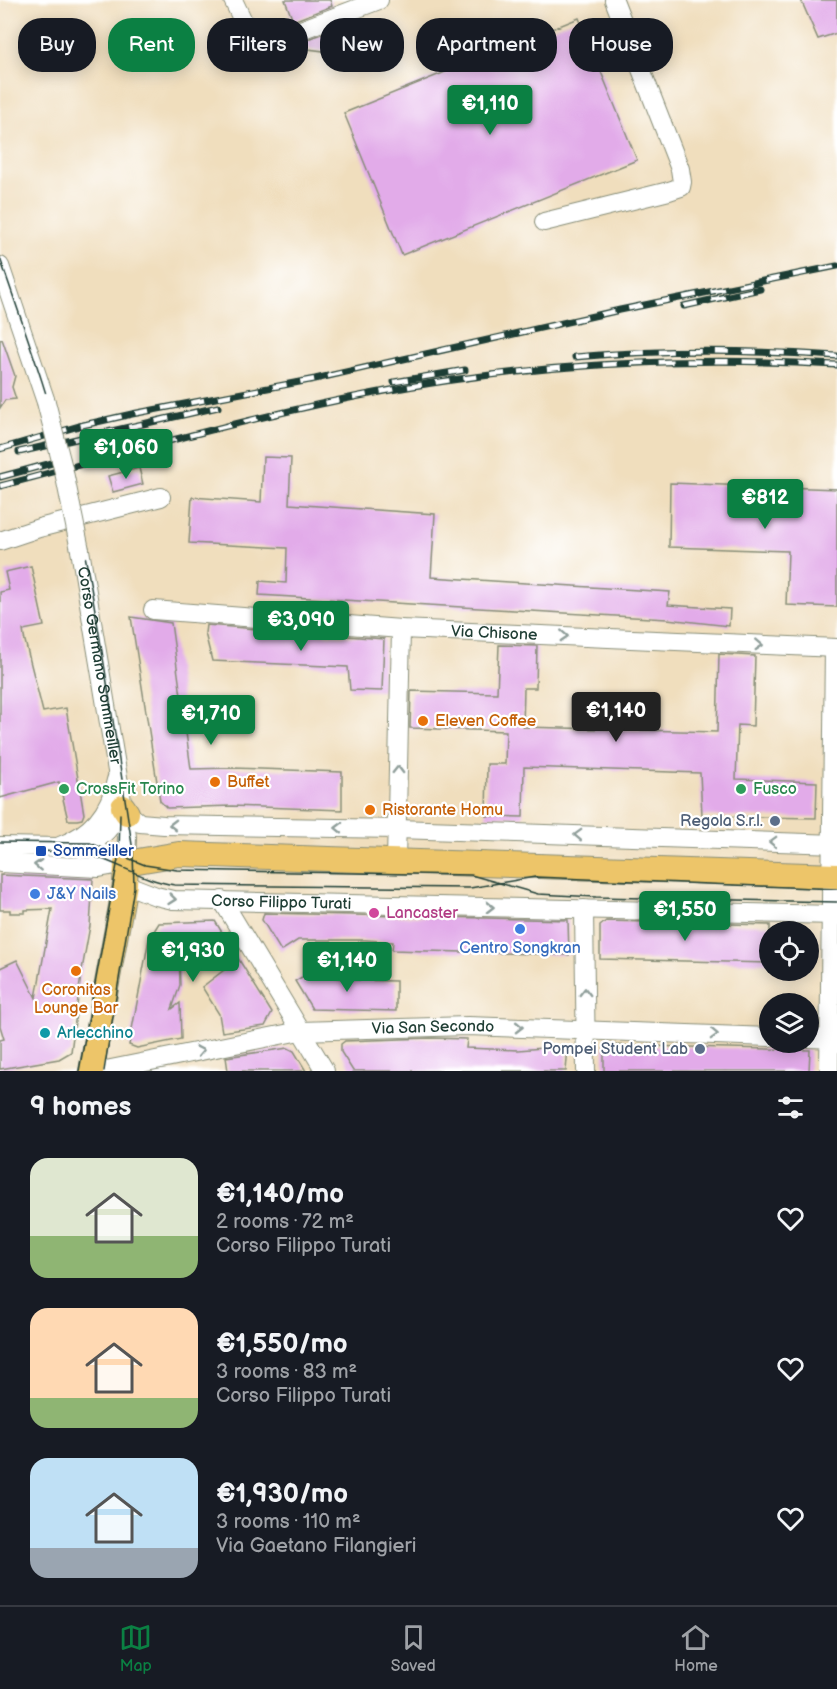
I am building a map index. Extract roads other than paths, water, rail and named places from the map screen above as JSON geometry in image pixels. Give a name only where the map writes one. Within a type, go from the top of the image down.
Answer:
[{"type":"main road","points":[[123,871],[179,854],[834,876]]},
{"type":"main road","name":"Corso Germano Sommeiller","points":[[91,1071],[123,871]]},
{"type":"street","points":[[233,0],[245,25],[280,38],[338,8],[380,0]]},
{"type":"street","points":[[544,222],[669,192],[681,187],[680,169],[614,0]]},
{"type":"street","name":"Corso Germano Sommeiller","points":[[0,266],[46,402],[64,472],[80,550],[124,808],[127,837],[123,871]]},
{"type":"street","points":[[0,541],[39,528],[161,497]]},
{"type":"street","name":"Via Chisone","points":[[153,610],[400,629],[835,648]]},
{"type":"street","points":[[396,862],[400,629]]},
{"type":"street","points":[[829,1071],[833,1039],[835,648]]},
{"type":"street","points":[[58,847],[75,840],[98,822],[114,793],[117,775]]},
{"type":"street","points":[[82,849],[105,834],[124,808],[134,820],[144,824],[397,829],[834,844]]},
{"type":"street","points":[[208,855],[222,826]]},
{"type":"street","name":"Corso Filippo Turati","points":[[0,846],[94,850],[156,896],[173,900],[833,915]]},
{"type":"street","points":[[0,864],[123,871]]},
{"type":"street","points":[[222,900],[325,1071]]},
{"type":"street","points":[[584,909],[586,1071]]},
{"type":"street","name":"Via San Secondo","points":[[101,1071],[300,1031],[468,1026],[759,1036]]},
{"type":"tram line","points":[[0,258],[45,390],[67,470],[95,612],[133,851],[134,887],[104,1071]]},
{"type":"tram line","points":[[79,1071],[119,854],[120,814]]},
{"type":"tram line","points":[[0,842],[90,843],[145,865],[177,870],[471,875],[538,894],[837,902]]},
{"type":"tram line","points":[[43,851],[92,856],[146,877],[175,885],[470,888],[535,877],[837,889]]},
{"type":"railway","points":[[0,449],[79,426],[132,414],[315,379],[620,310],[837,266]]},
{"type":"railway","points":[[684,306],[760,289]]},
{"type":"railway","points":[[575,357],[706,351],[837,356]]},
{"type":"railway","points":[[0,486],[281,413],[338,400],[452,380],[596,365],[692,361],[837,365]]},
{"type":"railway","points":[[394,382],[465,370]]},
{"type":"railway","points":[[19,452],[218,407]]},
{"type":"railway","points":[[0,477],[67,459]]},
{"type":"place","name":"Eleven Coffee","points":[[423,721]]},
{"type":"place","name":"Buffet","points":[[215,782]]},
{"type":"place","name":"CrossFit Torino","points":[[64,789]]},
{"type":"place","name":"Fusco","points":[[741,789]]},
{"type":"place","name":"Ristorante Homu","points":[[370,810]]},
{"type":"place","name":"Regola S.r.l.","points":[[775,821]]},
{"type":"place","name":"Sommeiller","points":[[41,851]]},
{"type":"place","name":"J&Y Nails","points":[[35,894]]},
{"type":"place","name":"Lancaster","points":[[374,913]]},
{"type":"place","name":"Centro Songkran","points":[[520,929]]},
{"type":"place","name":"Coronitas Lounge Bar","points":[[76,971]]},
{"type":"place","name":"Arlecchino","points":[[45,1033]]},
{"type":"place","name":"Pompei Student Lab","points":[[700,1049]]}]
